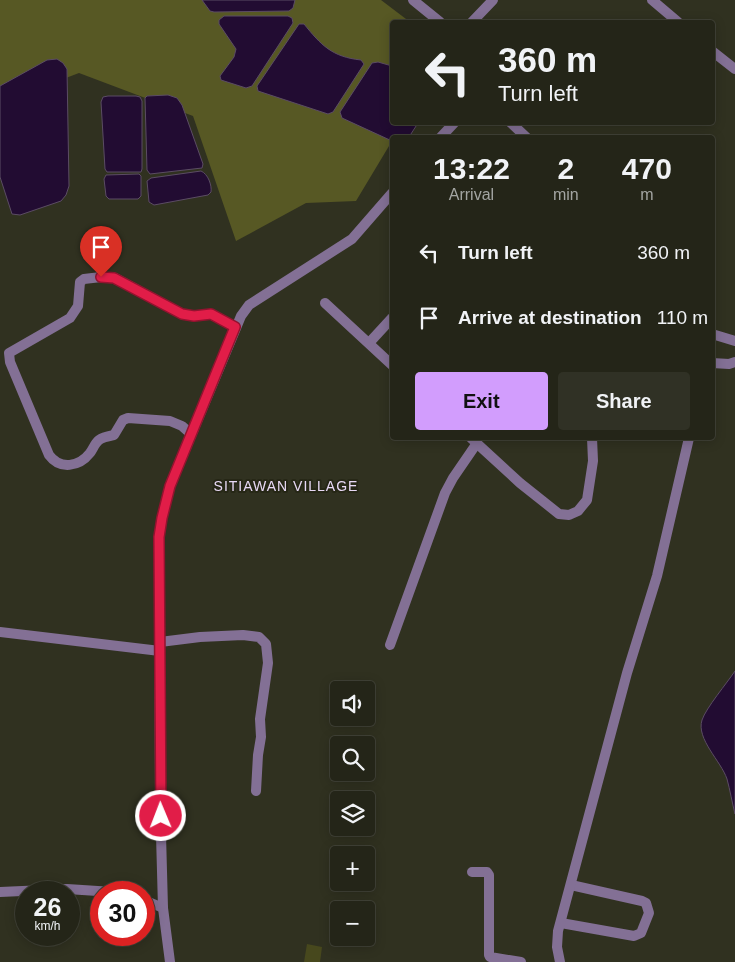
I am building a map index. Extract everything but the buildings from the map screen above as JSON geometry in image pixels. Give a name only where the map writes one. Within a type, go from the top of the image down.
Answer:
[{"type":"street","points":[[413,0],[438,20]]},
{"type":"street","points":[[474,20],[493,0]]},
{"type":"street","points":[[652,0],[676,20]]},
{"type":"street","points":[[715,53],[735,69]]},
{"type":"street","points":[[443,135],[452,125]]},
{"type":"street","points":[[513,125],[524,135]]},
{"type":"street","points":[[170,962],[163,908],[160,798],[159,537],[170,486],[240,316],[249,305],[352,239],[390,195]]},
{"type":"street","points":[[191,434],[182,426],[170,421],[128,418],[123,420],[114,435],[104,437],[98,441],[89,454],[76,464],[62,466],[54,462],[49,455],[9,354],[70,318],[78,306],[80,282],[84,279],[114,278],[182,314],[194,316],[211,314],[235,327]]},
{"type":"street","points":[[326,303],[390,363]]},
{"type":"street","points":[[369,343],[390,320]]},
{"type":"street","points":[[715,335],[735,341]]},
{"type":"street","points":[[715,363],[729,364],[735,362]]},
{"type":"street","points":[[390,645],[445,493],[474,440],[520,483],[559,514],[569,514],[578,511],[587,500],[593,461],[592,440]]},
{"type":"street","points":[[560,962],[557,947],[560,923],[628,673],[658,576],[689,440]]},
{"type":"street","points":[[0,632],[160,646],[200,637],[242,635],[259,637],[266,644],[268,663],[260,719],[261,736],[256,790]]},
{"type":"street","points":[[472,872],[487,872],[489,875],[490,957],[522,962]]},
{"type":"street","points":[[560,923],[634,936],[641,932],[649,912],[646,903],[642,901],[571,885]]},
{"type":"street","points":[[0,892],[67,888],[90,890]]},
{"type":"street","points":[[155,905],[163,908]]},
{"type":"shaded area","points":[[0,0],[381,0],[407,20],[390,20],[390,125],[392,125],[392,135],[390,135],[390,144],[356,201],[306,203],[236,241],[193,116],[79,73],[0,103]]},
{"type":"shaded area","points":[[202,0],[295,0],[293,8],[289,11],[214,12],[210,11]]},
{"type":"shaded area","points":[[224,16],[288,16],[292,18],[293,23],[252,86],[246,88],[221,80],[220,76],[234,57],[236,49],[219,24],[219,20]]},
{"type":"shaded area","points":[[299,24],[304,24],[328,49],[342,56],[361,60],[364,64],[333,112],[328,114],[258,91],[257,86]]},
{"type":"shaded area","points":[[57,59],[67,69],[69,186],[66,195],[61,201],[20,215],[12,214],[0,177],[0,86],[47,60]]},
{"type":"shaded area","points":[[378,62],[390,65],[390,125],[417,125],[410,135],[390,135],[390,140],[342,118],[340,112],[372,63]]},
{"type":"shaded area","points":[[168,95],[177,98],[182,105],[203,164],[202,168],[150,174],[147,170],[145,98],[147,96]]},
{"type":"shaded area","points":[[136,96],[140,97],[142,101],[141,172],[107,172],[105,169],[101,102],[103,97]]},
{"type":"shaded area","points":[[201,171],[208,177],[210,183],[211,192],[208,195],[154,205],[149,202],[147,181],[151,178]]},
{"type":"shaded area","points":[[139,174],[141,176],[141,196],[138,199],[109,199],[106,196],[104,179],[106,175]]},
{"type":"shaded area","points":[[735,671],[735,814],[727,779],[706,742],[701,727],[702,720],[708,709]]},
{"type":"shaded area","points":[[307,944],[322,947],[320,962],[304,962]]},
{"type":"district","name":"SITIAWAN VILLAGE","points":[[286,486]]},
{"type":"route","points":[[101,277],[114,278],[186,316],[216,315],[235,327],[170,486],[159,537],[161,816]]}]
